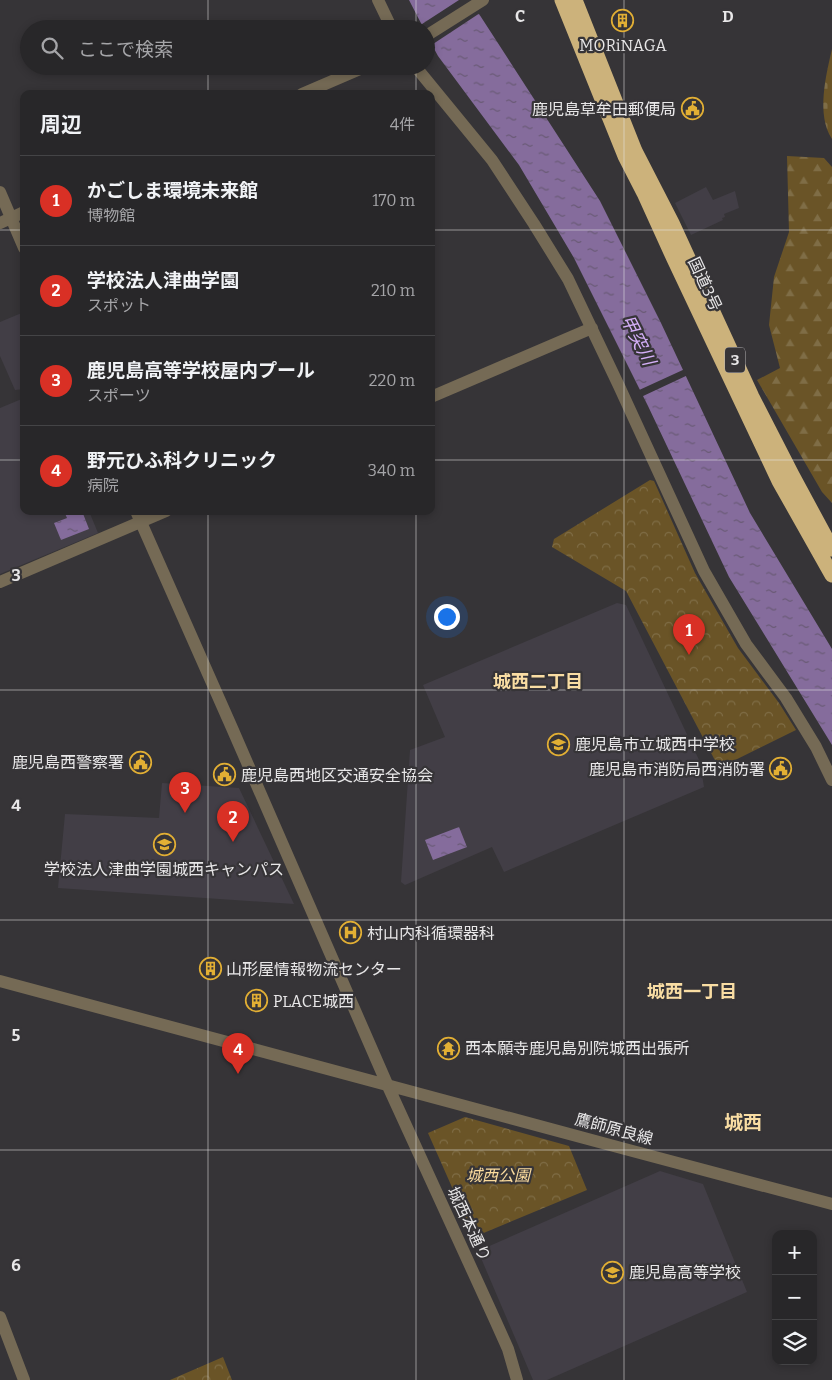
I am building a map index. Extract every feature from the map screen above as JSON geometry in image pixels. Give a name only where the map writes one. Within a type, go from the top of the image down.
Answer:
[{"type":"highway","name":"国道3号","points":[[562,0],[625,156],[779,481],[832,575]]},
{"type":"highway","name":"国道3号","points":[[575,0],[635,151],[672,223],[752,397],[832,549]]},
{"type":"street","points":[[378,0],[388,20]]},
{"type":"street","points":[[435,30],[483,0]]},
{"type":"street","points":[[311,90],[345,75]]},
{"type":"street","points":[[422,75],[435,90]]},
{"type":"street","points":[[435,90],[492,160],[568,279],[704,570],[746,644],[786,698],[816,747],[832,780]]},
{"type":"street","points":[[0,192],[6,220],[20,242]]},
{"type":"street","points":[[6,220],[20,214]]},
{"type":"street","points":[[435,395],[592,328]]},
{"type":"street","points":[[0,582],[138,517]]},
{"type":"street","name":"城西本通り","points":[[138,517],[388,1084],[508,1349],[517,1380]]},
{"type":"street","name":"鷹師原良線","points":[[0,981],[832,1204]]},
{"type":"street","points":[[0,1317],[24,1380]]},
{"type":"shaded area","points":[[706,187],[713,200],[735,191],[739,208],[724,214],[723,220],[691,235],[675,203]]},
{"type":"shaded area","points":[[20,314],[20,389],[15,390],[0,356],[0,322]]},
{"type":"shaded area","points":[[20,400],[20,515],[91,515],[98,533],[0,574],[0,408]]},
{"type":"shaded area","name":"鹿児島市立城西中学校","points":[[617,603],[626,605],[700,762],[704,787],[504,872],[492,847],[405,885],[401,882],[410,750],[445,737],[423,685]]},
{"type":"shaded area","name":"学校法人津曲学園城西キャンパス","points":[[162,783],[239,788],[294,904],[58,888],[65,814],[159,818]]},
{"type":"shaded area","name":"鹿児島高等学校","points":[[660,1171],[703,1184],[747,1292],[547,1380],[533,1380],[478,1251]]},
{"type":"green space","points":[[832,49],[832,139],[827,129],[823,107],[825,83]]},
{"type":"green space","points":[[787,156],[824,158],[832,167],[832,503],[822,492],[757,380],[780,368],[769,325],[774,277],[789,232]]},
{"type":"green space","points":[[650,480],[654,481],[695,573],[738,648],[779,703],[796,730],[719,768],[626,591],[552,547],[554,539]]},
{"type":"green space","name":"城西公園","points":[[465,1117],[569,1146],[587,1190],[474,1237],[428,1133]]},
{"type":"green space","points":[[223,1357],[232,1380],[170,1380]]},
{"type":"water","name":"甲突川","points":[[409,0],[470,0],[600,201],[661,323],[750,513],[832,649],[832,745],[729,577],[648,406],[574,258],[519,165],[438,56],[435,50],[435,20],[419,20]]},
{"type":"water","points":[[66,515],[84,515],[89,529],[61,540],[54,523],[67,518]]},
{"type":"water","points":[[459,827],[467,847],[433,860],[425,840]]},
{"type":"pier","points":[[459,0],[473,0],[482,13],[435,43],[435,20],[428,20]]},
{"type":"pier","points":[[685,369],[688,375],[641,397],[637,391]]},
{"type":"place","name":"MORiNAGA","points":[[623,21]]},
{"type":"place","name":"鹿児島草牟田郵便局","points":[[692,109]]},
{"type":"place","name":"かごしま環境未来館","points":[[689,655]]},
{"type":"place","name":"鹿児島市立城西中学校","points":[[559,744]]},
{"type":"place","name":"鹿児島西警察署","points":[[140,762]]},
{"type":"place","name":"鹿児島市消防局西消防署","points":[[781,769]]},
{"type":"place","name":"鹿児島西地区交通安全協会","points":[[225,775]]},
{"type":"place","name":"鹿児島高等学校屋内プール","points":[[185,813]]},
{"type":"place","name":"学校法人津曲学園","points":[[233,842]]},
{"type":"place","name":"学校法人津曲学園城西キャンパス","points":[[164,845]]},
{"type":"place","name":"村山内科循環器科","points":[[351,933]]},
{"type":"place","name":"山形屋情報物流センター","points":[[210,969]]},
{"type":"place","name":"PLACE城西","points":[[257,1001]]},
{"type":"place","name":"西本願寺鹿児島別院城西出張所","points":[[449,1048]]},
{"type":"place","name":"野元ひふ科クリニック","points":[[238,1074]]},
{"type":"place","name":"鹿児島高等学校","points":[[613,1272]]},
{"type":"district","name":"城西二丁目","points":[[538,682]]},
{"type":"district","name":"城西一丁目","points":[[692,992]]},
{"type":"district","name":"城西","points":[[743,1122]]}]
